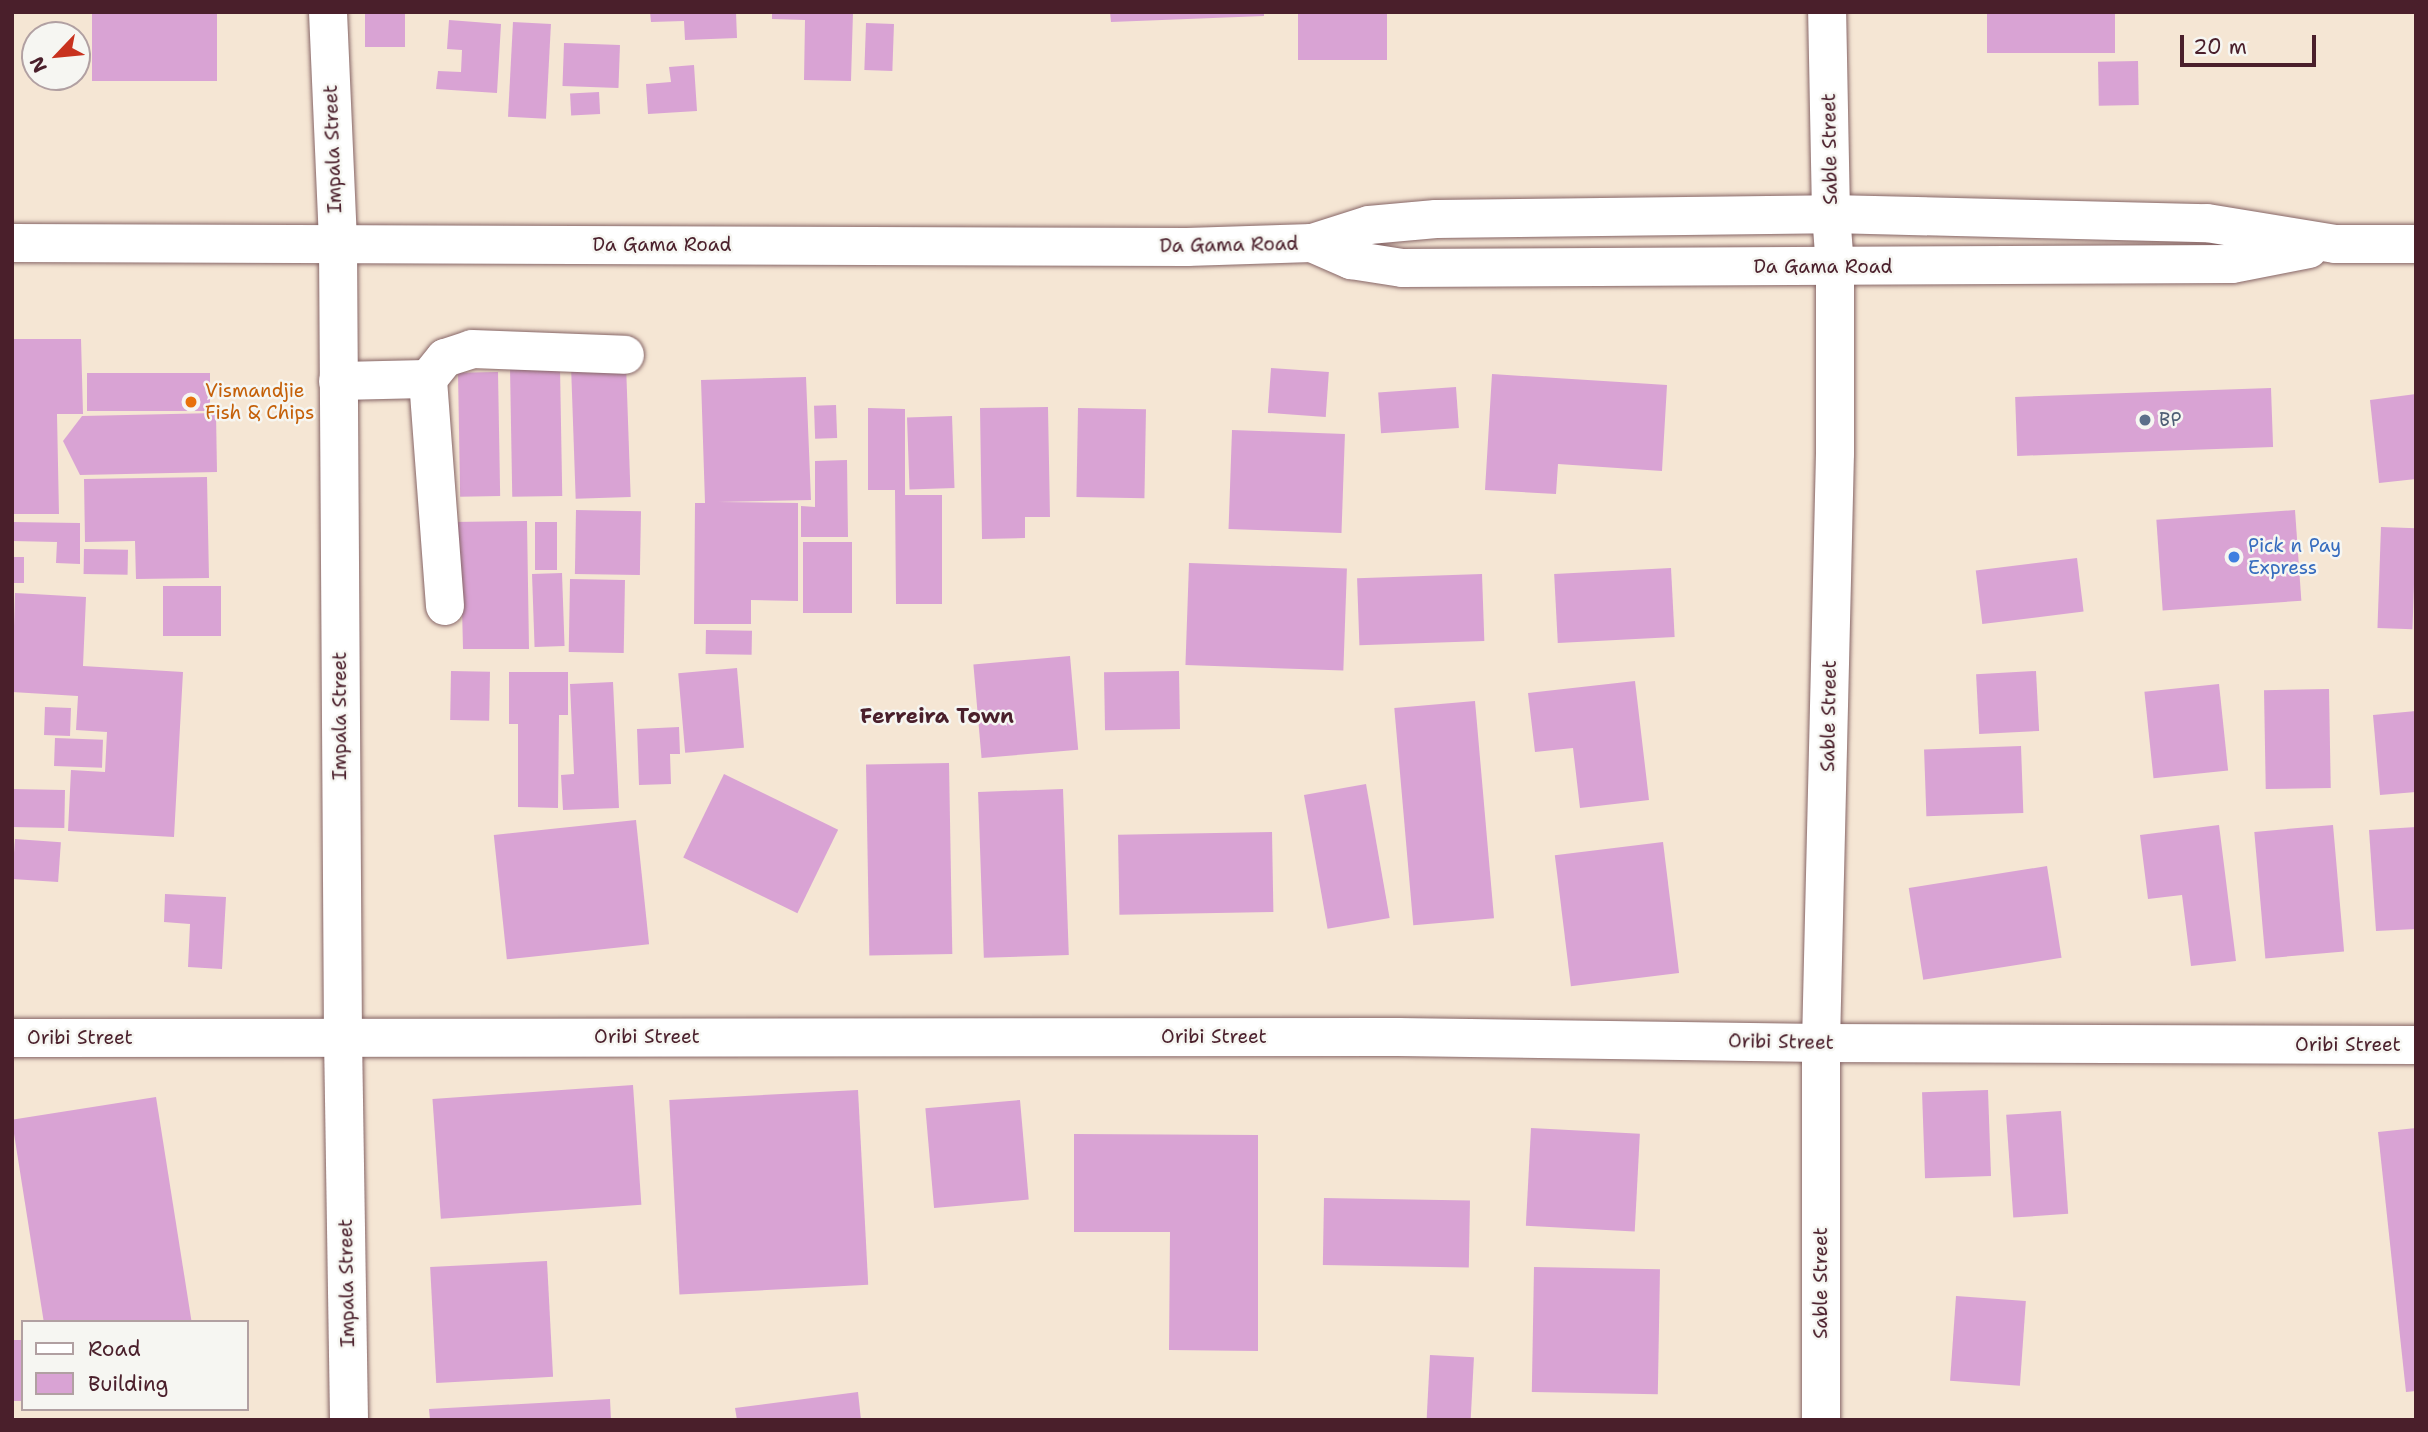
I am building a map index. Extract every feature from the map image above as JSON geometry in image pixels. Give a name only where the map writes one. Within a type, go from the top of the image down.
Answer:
[{"type":"street","name":"Impala Street","points":[[328,12],[338,244],[343,1037],[349,1420]]},
{"type":"street","name":"Sable Street","points":[[1821,1420],[1821,1043],[1835,453],[1835,267],[1831,214],[1827,12]]},
{"type":"street","name":"Da Gama Road","points":[[12,243],[1187,247],[1312,243],[1369,225],[1436,219],[1831,214],[2207,223],[2335,244],[2416,244]]},
{"type":"street","name":"Da Gama Road","points":[[1312,243],[1351,260],[1402,268],[2232,264],[2335,244]]},
{"type":"street","points":[[445,606],[428,379],[445,358],[472,349],[625,355]]},
{"type":"street","points":[[338,381],[428,379]]},
{"type":"street","name":"Oribi Street","points":[[12,1038],[1398,1037],[1821,1043],[2416,1045]]},
{"type":"building","points":[[92,12],[217,12],[217,81],[92,81]]},
{"type":"building","points":[[365,12],[405,12],[405,47],[365,47]]},
{"type":"building","points":[[650,12],[736,12],[737,38],[685,40],[684,21],[651,22]]},
{"type":"building","points":[[772,12],[853,12],[851,81],[804,80],[805,20],[772,19]]},
{"type":"building","points":[[1110,12],[1264,12],[1264,16],[1111,22]]},
{"type":"building","points":[[1298,12],[1387,12],[1387,60],[1298,60]]},
{"type":"building","points":[[1987,12],[2115,12],[2115,53],[1987,53]]},
{"type":"building","points":[[449,20],[501,24],[497,93],[436,89],[438,71],[461,72],[462,50],[447,49]]},
{"type":"building","points":[[513,22],[551,24],[546,119],[508,117]]},
{"type":"building","points":[[866,23],[894,24],[892,71],[864,70]]},
{"type":"building","points":[[564,43],[620,45],[618,88],[562,86]]},
{"type":"building","points":[[2138,61],[2139,105],[2099,106],[2098,62]]},
{"type":"building","points":[[694,65],[697,111],[648,114],[646,84],[671,82],[669,67]]},
{"type":"building","points":[[599,92],[600,114],[571,115],[570,94]]},
{"type":"building","points":[[12,339],[81,339],[83,414],[57,414],[59,514],[12,514]]},
{"type":"building","points":[[626,364],[631,497],[576,499],[571,366]]},
{"type":"building","points":[[560,367],[562,496],[512,497],[510,368]]},
{"type":"building","points":[[1271,368],[1329,372],[1326,417],[1268,413]]},
{"type":"building","points":[[498,372],[500,496],[460,497],[458,373]]},
{"type":"building","points":[[87,373],[210,373],[210,411],[87,411]]},
{"type":"building","points":[[1492,374],[1667,385],[1662,471],[1558,464],[1556,494],[1485,490]]},
{"type":"building","points":[[806,377],[811,500],[718,502],[798,503],[798,601],[751,600],[751,624],[694,624],[695,503],[705,503],[701,380]]},
{"type":"building","points":[[1456,387],[1459,428],[1381,433],[1378,392]]},
{"type":"building","points":[[2271,388],[2273,447],[2017,456],[2015,397]]},
{"type":"building","points":[[2416,394],[2416,479],[2379,483],[2370,400]]},
{"type":"building","points":[[836,405],[837,438],[815,439],[814,406]]},
{"type":"building","points":[[1048,407],[1050,517],[1025,517],[1025,538],[982,539],[980,408]]},
{"type":"building","points":[[868,408],[905,409],[905,495],[942,495],[942,604],[896,604],[895,490],[868,490]]},
{"type":"building","points":[[1078,408],[1146,409],[1144,498],[1076,497]]},
{"type":"building","points":[[216,413],[217,472],[80,475],[63,441],[82,416]]},
{"type":"building","points":[[952,416],[955,488],[910,490],[907,418]]},
{"type":"building","points":[[1232,430],[1345,434],[1341,533],[1229,529]]},
{"type":"building","points":[[847,460],[848,537],[801,537],[801,506],[815,507],[815,461]]},
{"type":"building","points":[[207,477],[209,578],[136,579],[135,541],[85,542],[84,479]]},
{"type":"building","points":[[576,510],[641,511],[640,575],[575,574]]},
{"type":"building","points":[[2295,510],[2301,601],[2163,610],[2156,520]]},
{"type":"building","points":[[527,521],[529,649],[463,649],[462,608],[451,522]]},
{"type":"building","points":[[12,522],[80,523],[80,564],[56,563],[57,542],[12,541]]},
{"type":"building","points":[[535,522],[557,522],[557,570],[535,570]]},
{"type":"building","points":[[2381,527],[2416,528],[2412,629],[2377,628]]},
{"type":"building","points":[[803,542],[852,542],[852,613],[803,613]]},
{"type":"building","points":[[84,549],[128,550],[128,575],[84,574]]},
{"type":"building","points":[[12,557],[24,557],[24,583],[12,583]]},
{"type":"building","points":[[2077,558],[2084,612],[1982,624],[1976,570]]},
{"type":"building","points":[[1189,563],[1347,569],[1343,670],[1185,665]]},
{"type":"building","points":[[1671,568],[1675,637],[1558,643],[1554,574]]},
{"type":"building","points":[[562,573],[565,646],[535,647],[532,574]]},
{"type":"building","points":[[1482,574],[1484,641],[1359,645],[1357,578]]},
{"type":"building","points":[[570,579],[625,580],[624,653],[569,652]]},
{"type":"building","points":[[163,586],[221,586],[221,636],[163,636]]},
{"type":"building","points":[[15,593],[86,597],[83,666],[183,672],[174,837],[68,831],[71,770],[105,772],[107,732],[76,730],[78,696],[12,692]]},
{"type":"building","points":[[706,630],[752,631],[752,655],[706,654]]},
{"type":"building","points":[[1070,656],[1078,750],[982,758],[973,664]]},
{"type":"building","points":[[737,668],[744,748],[685,753],[678,673]]},
{"type":"building","points":[[451,671],[490,672],[489,721],[450,720]]},
{"type":"building","points":[[1179,671],[1180,729],[1105,730],[1104,672]]},
{"type":"building","points":[[2036,671],[2039,731],[1979,734],[1976,674]]},
{"type":"building","points":[[509,672],[568,672],[568,715],[559,715],[558,808],[518,807],[518,724],[509,724]]},
{"type":"building","points":[[1635,681],[1649,800],[1580,808],[1573,748],[1535,752],[1528,693]]},
{"type":"building","points":[[613,682],[619,808],[563,810],[561,775],[574,774],[570,684]]},
{"type":"building","points":[[2219,684],[2228,771],[2154,778],[2144,692]]},
{"type":"building","points":[[2329,689],[2331,788],[2266,789],[2264,690]]},
{"type":"building","points":[[1475,701],[1494,918],[1413,925],[1394,708]]},
{"type":"building","points":[[45,707],[71,708],[70,736],[44,735]]},
{"type":"building","points":[[2416,711],[2416,792],[2380,795],[2373,715]]},
{"type":"building","points":[[679,727],[680,754],[670,754],[671,784],[639,785],[637,729]]},
{"type":"building","points":[[55,738],[103,740],[102,768],[54,766]]},
{"type":"building","points":[[2021,746],[2023,813],[1926,816],[1924,749]]},
{"type":"building","points":[[949,763],[952,954],[869,955],[866,764]]},
{"type":"building","points":[[724,774],[838,830],[797,913],[683,858]]},
{"type":"building","points":[[1366,784],[1390,918],[1328,929],[1304,795]]},
{"type":"building","points":[[12,789],[65,790],[64,828],[12,827]]},
{"type":"building","points":[[1063,789],[1069,955],[984,958],[978,792]]},
{"type":"building","points":[[636,820],[649,944],[507,959],[494,835]]},
{"type":"building","points":[[2219,825],[2236,961],[2191,966],[2182,895],[2148,899],[2140,835]]},
{"type":"building","points":[[2333,825],[2344,952],[2265,958],[2254,832]]},
{"type":"building","points":[[2416,827],[2416,929],[2376,931],[2369,830]]},
{"type":"building","points":[[1272,832],[1273,912],[1119,915],[1118,835]]},
{"type":"building","points":[[15,839],[61,842],[58,882],[12,879]]},
{"type":"building","points":[[1663,842],[1679,973],[1571,986],[1555,855]]},
{"type":"building","points":[[2047,866],[2062,958],[1923,980],[1909,888]]},
{"type":"building","points":[[165,894],[226,897],[222,969],[188,967],[190,924],[164,922]]},
{"type":"building","points":[[633,1085],[641,1205],[441,1219],[432,1099]]},
{"type":"building","points":[[858,1090],[868,1285],[679,1295],[669,1100]]},
{"type":"building","points":[[1988,1090],[1991,1176],[1925,1178],[1922,1092]]},
{"type":"building","points":[[156,1097],[191,1320],[43,1320],[12,1120]]},
{"type":"building","points":[[1020,1100],[1029,1200],[934,1208],[925,1108]]},
{"type":"building","points":[[2061,1111],[2068,1214],[2013,1218],[2006,1115]]},
{"type":"building","points":[[1531,1128],[1640,1134],[1635,1232],[1526,1226]]},
{"type":"building","points":[[2416,1128],[2416,1391],[2406,1392],[2378,1132]]},
{"type":"building","points":[[1074,1134],[1258,1135],[1258,1351],[1169,1350],[1170,1232],[1074,1232]]},
{"type":"building","points":[[1324,1198],[1470,1201],[1469,1268],[1323,1265]]},
{"type":"building","points":[[547,1261],[553,1377],[436,1383],[430,1267]]},
{"type":"building","points":[[1534,1267],[1660,1269],[1658,1394],[1532,1392]]},
{"type":"building","points":[[1956,1296],[2026,1301],[2020,1386],[1950,1381]]},
{"type":"building","points":[[12,1340],[21,1340],[21,1401],[12,1401]]},
{"type":"building","points":[[1430,1355],[1474,1357],[1471,1420],[1427,1420]]},
{"type":"building","points":[[858,1392],[861,1420],[737,1420],[735,1408]]},
{"type":"building","points":[[610,1399],[611,1420],[430,1420],[429,1409]]},
{"type":"place","name":"Vismandjie Fish & Chips","points":[[191,402]]},
{"type":"place","name":"BP","points":[[2145,420]]},
{"type":"place","name":"Pick n Pay Express","points":[[2234,557]]},
{"type":"district","name":"Ferreira Town","points":[[937,716]]}]
